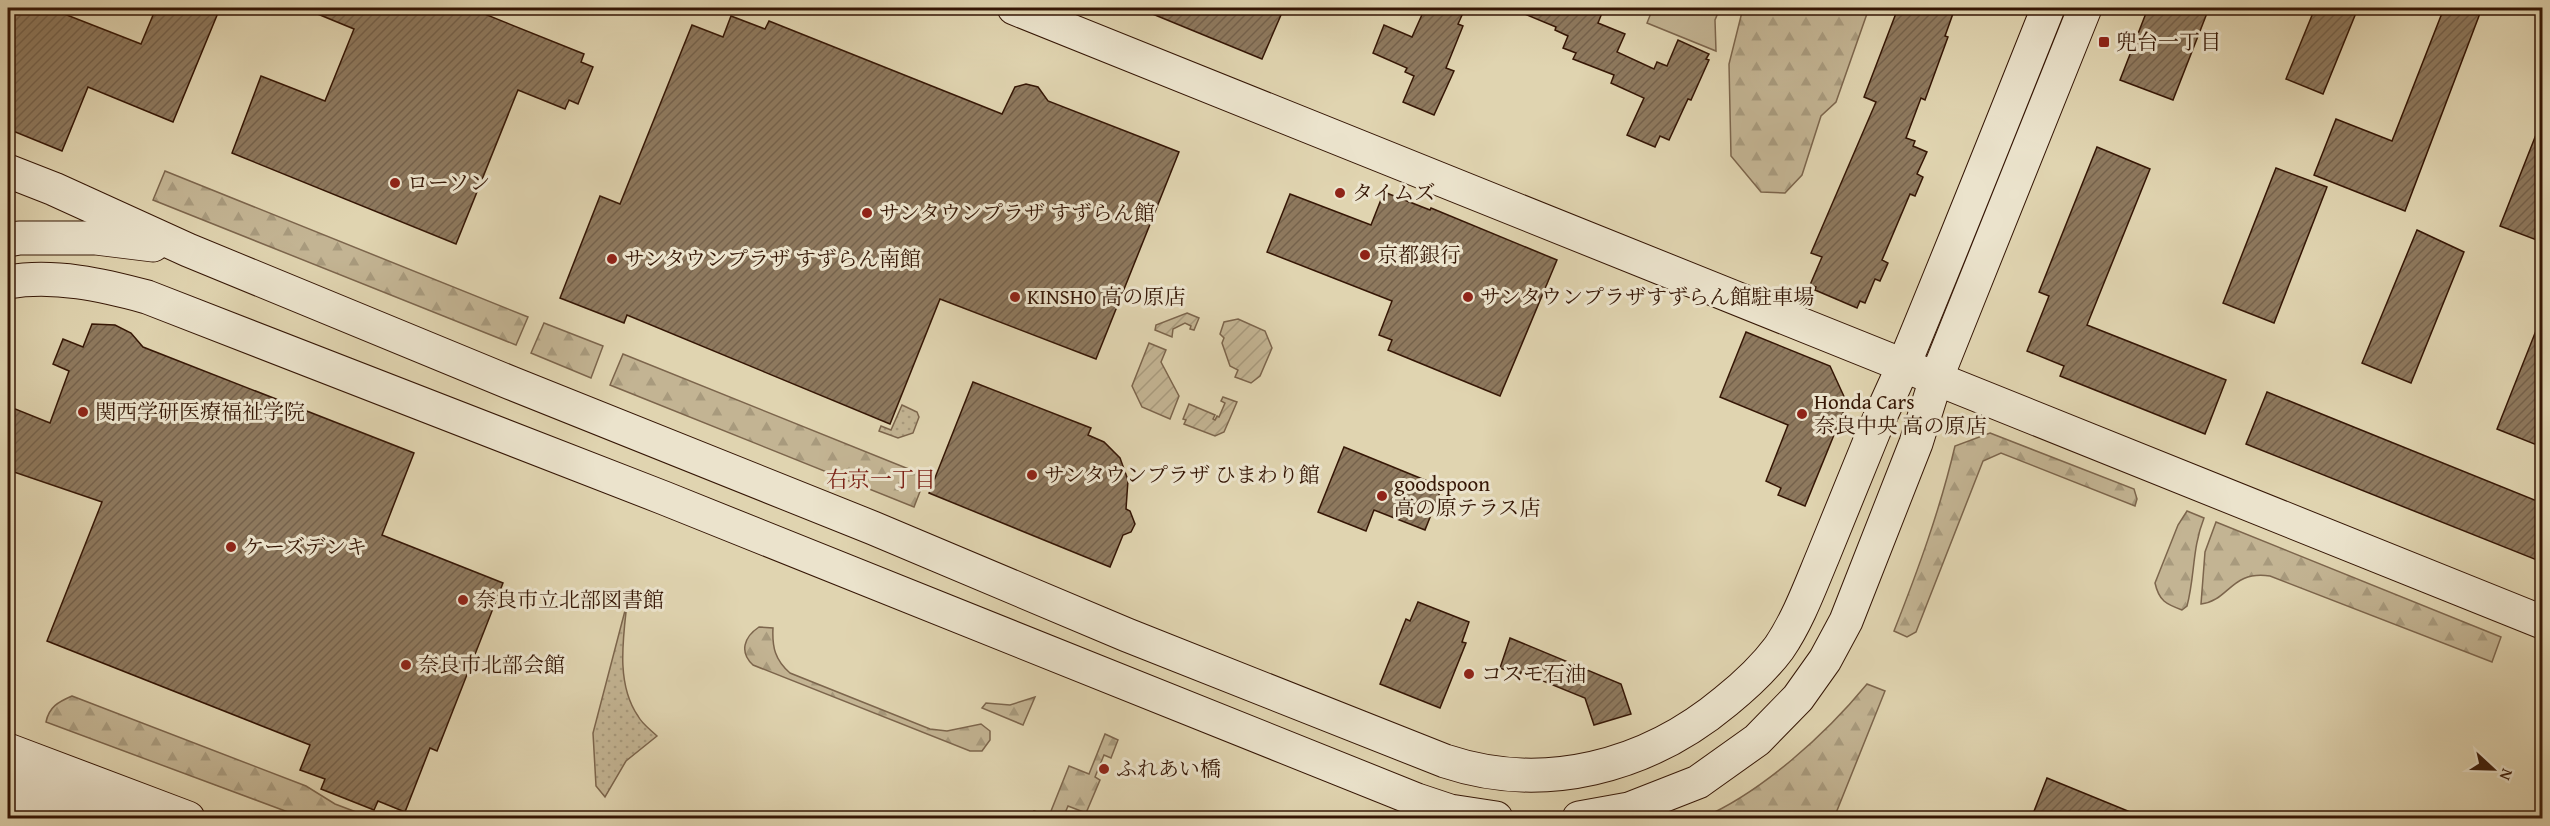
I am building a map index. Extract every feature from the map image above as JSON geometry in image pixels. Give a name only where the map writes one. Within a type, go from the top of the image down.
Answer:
[{"type":"street","points":[[1014,8],[2542,622]]},
{"type":"street","points":[[8,171],[54,189],[188,250],[1128,635],[1445,760],[1475,770],[1533,776],[1587,771],[1646,753],[1702,720],[1750,681],[1779,648],[1794,622],[1904,365],[2048,8]]},
{"type":"street","points":[[1579,819],[1629,809],[1698,782],[1756,740],[1798,698],[1825,660],[1846,621],[1913,453],[1936,379],[2085,8]]},
{"type":"street","points":[[8,240],[96,238],[188,250]]},
{"type":"street","points":[[8,282],[20,280],[77,282],[108,286],[147,297],[675,502],[1417,800],[1450,811],[1496,819]]},
{"type":"street","points":[[8,750],[188,819]]},
{"type":"street","points":[[8,778],[121,819]]},
{"type":"street","points":[[8,808],[35,819]]},
{"type":"green space","points":[[1653,8],[1720,8],[1715,20],[1716,51],[1647,23]]},
{"type":"green space","points":[[1743,8],[1869,8],[1836,102],[1821,116],[1802,175],[1785,193],[1761,192],[1731,156],[1729,64]]},
{"type":"green space","points":[[165,171],[528,317],[516,345],[153,200]]},
{"type":"green space","points":[[1187,313],[1199,318],[1194,330],[1185,323],[1173,329],[1172,337],[1155,330],[1156,325]]},
{"type":"green space","points":[[1238,319],[1265,331],[1272,348],[1260,376],[1251,383],[1235,377],[1238,370],[1230,366],[1222,343],[1224,338],[1220,334],[1224,322]]},
{"type":"green space","points":[[544,323],[603,346],[591,378],[531,353]]},
{"type":"green space","points":[[1149,343],[1166,350],[1161,362],[1179,396],[1170,419],[1142,407],[1132,386]]},
{"type":"green space","points":[[623,354],[926,476],[914,507],[610,385]]},
{"type":"green space","points":[[1223,397],[1237,402],[1224,432],[1215,436],[1184,424],[1186,420],[1183,419],[1189,404],[1215,415],[1213,419],[1215,420],[1217,416],[1219,417],[1225,403],[1221,401]]},
{"type":"green space","points":[[902,405],[917,412],[919,417],[913,433],[898,438],[879,431],[881,426],[891,430]]},
{"type":"green space","points":[[1990,433],[2134,489],[2137,499],[2135,506],[2001,453],[1983,461],[1916,632],[1907,637],[1894,631],[1928,540],[1955,446]]},
{"type":"green space","points":[[2187,511],[2204,518],[2197,540],[2187,606],[2182,610],[2164,601],[2155,583],[2178,525]]},
{"type":"green space","points":[[2216,522],[2501,637],[2492,662],[2270,576],[2247,577],[2238,581],[2218,598],[2201,604],[2205,552]]},
{"type":"green space","points":[[627,603],[623,661],[626,690],[640,719],[657,736],[626,761],[605,797],[596,786],[593,733]]},
{"type":"green space","points":[[759,627],[773,628],[776,653],[790,673],[930,729],[947,731],[981,724],[990,731],[990,740],[982,751],[970,751],[753,665],[746,655],[745,645],[750,635]]},
{"type":"green space","points":[[1867,684],[1885,691],[1834,818],[1702,818],[1747,793],[1792,760],[1813,742]]},
{"type":"green space","points":[[72,696],[306,786],[335,804],[372,818],[304,818],[46,722],[49,712],[55,706]]},
{"type":"green space","points":[[1035,697],[1023,725],[982,708],[986,703],[1010,705]]},
{"type":"green space","points":[[1105,734],[1118,740],[1111,758],[1104,755],[1095,777],[1100,780],[1086,813],[1068,806],[1063,818],[1031,818],[1034,811],[1049,816],[1069,766],[1089,774]]},
{"type":"building","points":[[12,8],[49,8],[141,44],[156,8],[220,8],[173,122],[88,87],[62,151],[8,129],[8,19]]},
{"type":"building","points":[[303,8],[485,8],[482,13],[584,54],[581,62],[593,67],[578,104],[569,100],[565,109],[518,90],[456,244],[232,153],[261,76],[325,101],[354,29]]},
{"type":"building","points":[[1138,8],[1284,8],[1262,59]]},
{"type":"building","points":[[1425,8],[1450,8],[1463,13],[1458,24],[1463,26],[1446,68],[1454,71],[1434,115],[1403,102],[1414,76],[1405,72],[1407,68],[1373,53],[1384,25],[1412,37]]},
{"type":"building","points":[[1510,8],[1604,8],[1598,23],[1625,34],[1617,52],[1654,69],[1657,62],[1667,66],[1678,40],[1709,54],[1706,59],[1709,60],[1691,100],[1688,99],[1669,140],[1660,136],[1655,147],[1627,135],[1644,98],[1611,83],[1614,75],[1573,59],[1576,53],[1563,48],[1568,36],[1555,30],[1556,27]]},
{"type":"building","points":[[1898,8],[1955,8],[1945,36],[1948,37],[1925,100],[1921,98],[1906,138],[1915,141],[1913,146],[1927,152],[1917,174],[1923,177],[1915,196],[1910,194],[1882,260],[1888,263],[1880,281],[1875,279],[1865,303],[1860,301],[1857,308],[1815,290],[1816,287],[1810,285],[1822,257],[1811,253],[1876,102],[1864,97]]},
{"type":"building","points":[[2148,8],[2209,8],[2173,100],[2120,80]]},
{"type":"building","points":[[2315,8],[2358,8],[2323,94],[2286,79]]},
{"type":"building","points":[[2444,8],[2482,8],[2405,211],[2314,175],[2336,119],[2392,141]]},
{"type":"building","name":"サンタウンプラザ すずらん館","points":[[731,16],[765,29],[769,21],[1002,114],[1015,87],[1026,84],[1038,87],[1048,101],[1179,152],[1096,359],[940,299],[890,424],[627,315],[624,323],[560,298],[600,196],[620,204],[692,25],[723,37]]},
{"type":"building","points":[[2542,122],[2542,242],[2500,226]]},
{"type":"building","points":[[2097,147],[2150,169],[2087,325],[2226,380],[2205,434],[2060,376],[2064,366],[2027,351],[2049,296],[2039,292]]},
{"type":"building","points":[[2276,168],[2327,187],[2274,323],[2223,303]]},
{"type":"building","name":"サンタウンプラザすずらん館駐車場","points":[[1384,192],[1430,210],[1431,208],[1557,260],[1500,396],[1388,350],[1392,340],[1379,335],[1392,301],[1267,252],[1290,194],[1371,225]]},
{"type":"building","points":[[2417,230],[2464,252],[2411,383],[2362,363]]},
{"type":"building","points":[[2542,319],[2542,447],[2497,429]]},
{"type":"building","name":"ケーズデンキ","points":[[92,324],[115,325],[131,333],[143,347],[414,453],[382,535],[503,583],[437,751],[430,748],[405,812],[378,801],[374,810],[321,789],[325,779],[300,770],[310,745],[47,641],[102,502],[8,470],[8,406],[50,423],[69,371],[53,364],[63,339],[83,347]]},
{"type":"building","name":"Honda Cars 奈良中央 高の原店","points":[[1746,332],[1830,366],[1847,403],[1805,506],[1778,495],[1781,488],[1766,481],[1788,425],[1720,397]]},
{"type":"building","name":"サンタウンプラザ ひまわり館","points":[[973,382],[1091,428],[1088,435],[1104,442],[1120,458],[1128,480],[1126,509],[1130,511],[1135,524],[1131,532],[1123,535],[1110,567],[929,493]]},
{"type":"building","points":[[2267,392],[2542,503],[2542,562],[2246,444]]},
{"type":"building","name":"goodspoon 高の原テラス店","points":[[1344,447],[1442,487],[1425,530],[1374,510],[1366,531],[1318,512]]},
{"type":"building","points":[[1418,602],[1469,622],[1462,642],[1466,643],[1440,708],[1380,684],[1406,619],[1410,621]]},
{"type":"building","points":[[1510,638],[1621,684],[1631,714],[1594,725],[1585,698],[1521,672],[1520,675],[1500,668]]},
{"type":"building","points":[[2047,778],[2145,818],[2145,819],[2031,819]]},
{"type":"place","name":"兜台一丁目","points":[[2104,42]]},
{"type":"place","name":"ローソン","points":[[395,183]]},
{"type":"place","name":"タイムズ","points":[[1340,193]]},
{"type":"place","name":"サンタウンプラザ すずらん館","points":[[867,213]]},
{"type":"place","name":"京都銀行","points":[[1365,255]]},
{"type":"place","name":"サンタウンプラザ すずらん南館","points":[[612,259]]},
{"type":"place","name":"KINSHO 高の原店","points":[[1015,297]]},
{"type":"place","name":"サンタウンプラザすずらん館駐車場","points":[[1468,297]]},
{"type":"place","name":"関西学研医療福祉学院","points":[[83,412]]},
{"type":"place","name":"Honda Cars 奈良中央 高の原店","points":[[1802,414]]},
{"type":"place","name":"サンタウンプラザ ひまわり館","points":[[1032,475]]},
{"type":"place","name":"goodspoon 高の原テラス店","points":[[1382,496]]},
{"type":"place","name":"ケーズデンキ","points":[[231,547]]},
{"type":"place","name":"奈良市立北部図書館","points":[[463,600]]},
{"type":"place","name":"奈良市北部会館","points":[[406,665]]},
{"type":"place","name":"コスモ石油","points":[[1469,674]]},
{"type":"place","name":"ふれあい橋","points":[[1104,769]]},
{"type":"district","name":"右京一丁目","points":[[881,479]]}]
